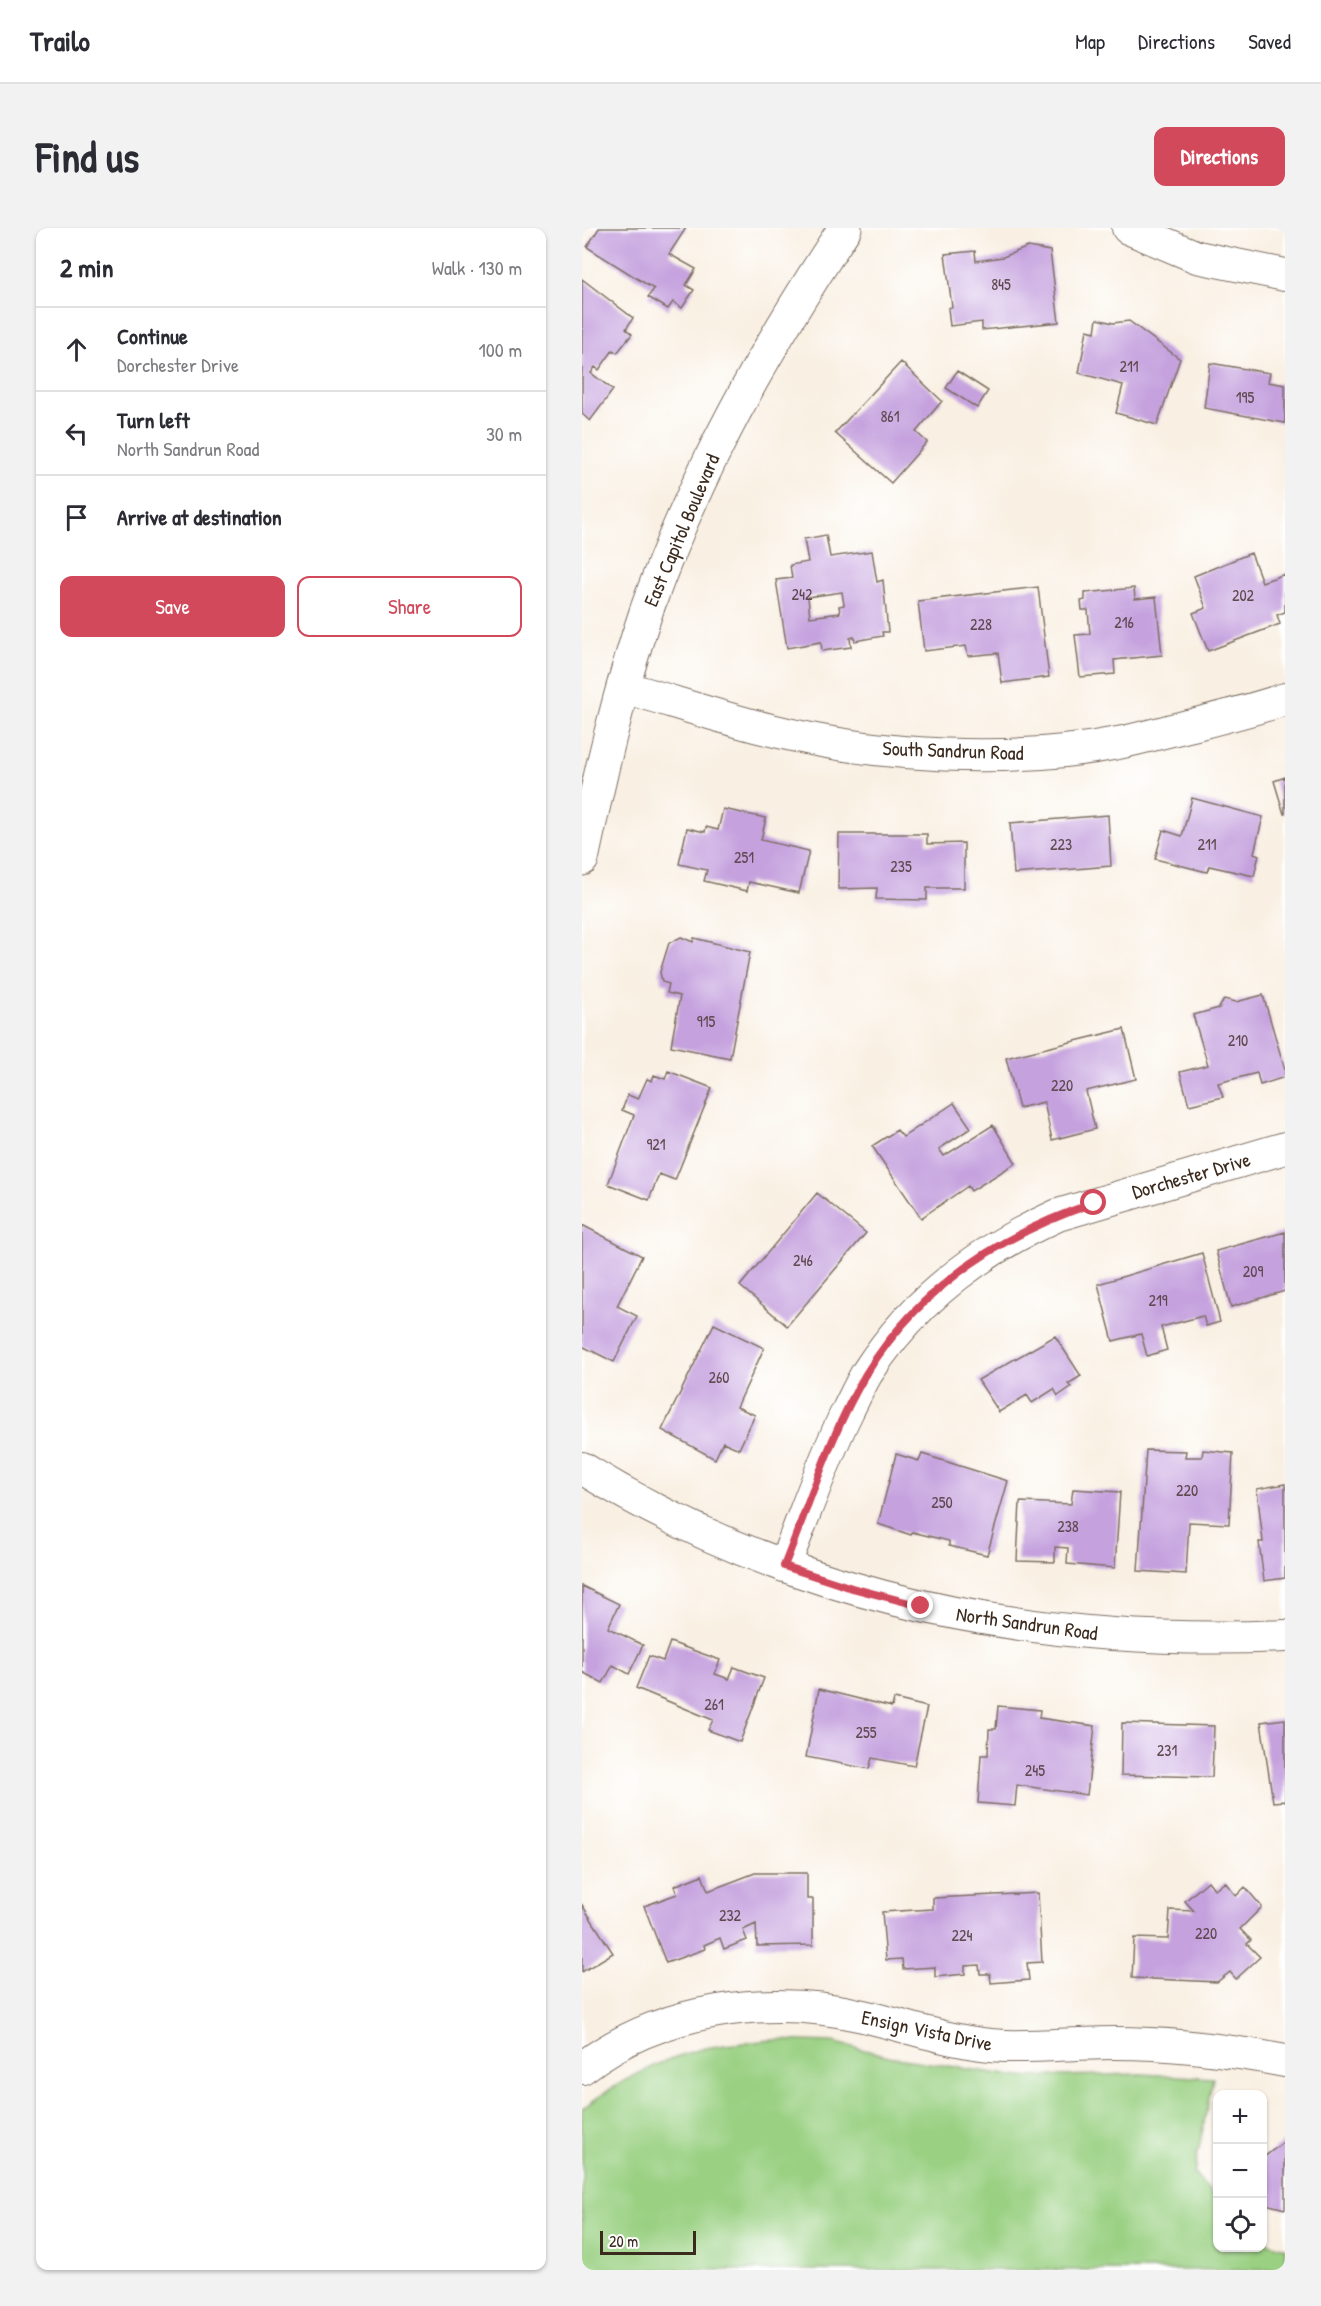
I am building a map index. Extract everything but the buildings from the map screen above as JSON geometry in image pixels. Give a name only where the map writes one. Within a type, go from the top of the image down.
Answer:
[{"type":"street","name":"East Capitol Boulevard","points":[[582,859],[605,755],[647,609],[707,464],[748,383],[845,228]]},
{"type":"street","points":[[1128,228],[1197,257],[1285,275]]},
{"type":"street","name":"South Sandrun Road","points":[[623,687],[782,732],[897,751],[960,754],[1024,753],[1118,743],[1256,709],[1285,699]]},
{"type":"street","name":"Dorchester Drive","points":[[784,1566],[831,1444],[866,1375],[908,1319],[960,1271],[1023,1231],[1058,1215],[1285,1148]]},
{"type":"street","name":"North Sandrun Road","points":[[582,1468],[667,1516],[724,1543],[852,1588],[921,1606],[991,1621],[1062,1631],[1185,1638],[1285,1636]]},
{"type":"street","name":"Ensign Vista Drive","points":[[582,2068],[620,2044],[655,2028],[692,2017],[726,2009],[795,2005],[863,2016],[939,2036],[1004,2046],[1115,2043],[1166,2045],[1221,2050],[1285,2061]]},
{"type":"green space","points":[[771,2040],[832,2042],[897,2058],[1020,2077],[1141,2074],[1213,2078],[1194,2173],[1213,2195],[1213,2252],[1267,2252],[1267,2242],[1285,2248],[1285,2270],[582,2270],[582,2109],[610,2089],[641,2072],[689,2052],[722,2045]]},
{"type":"route","points":[[921,1606],[852,1588],[784,1566],[831,1444],[866,1375],[908,1319],[933,1294],[960,1271],[1023,1231],[1058,1215],[1094,1203]]}]
